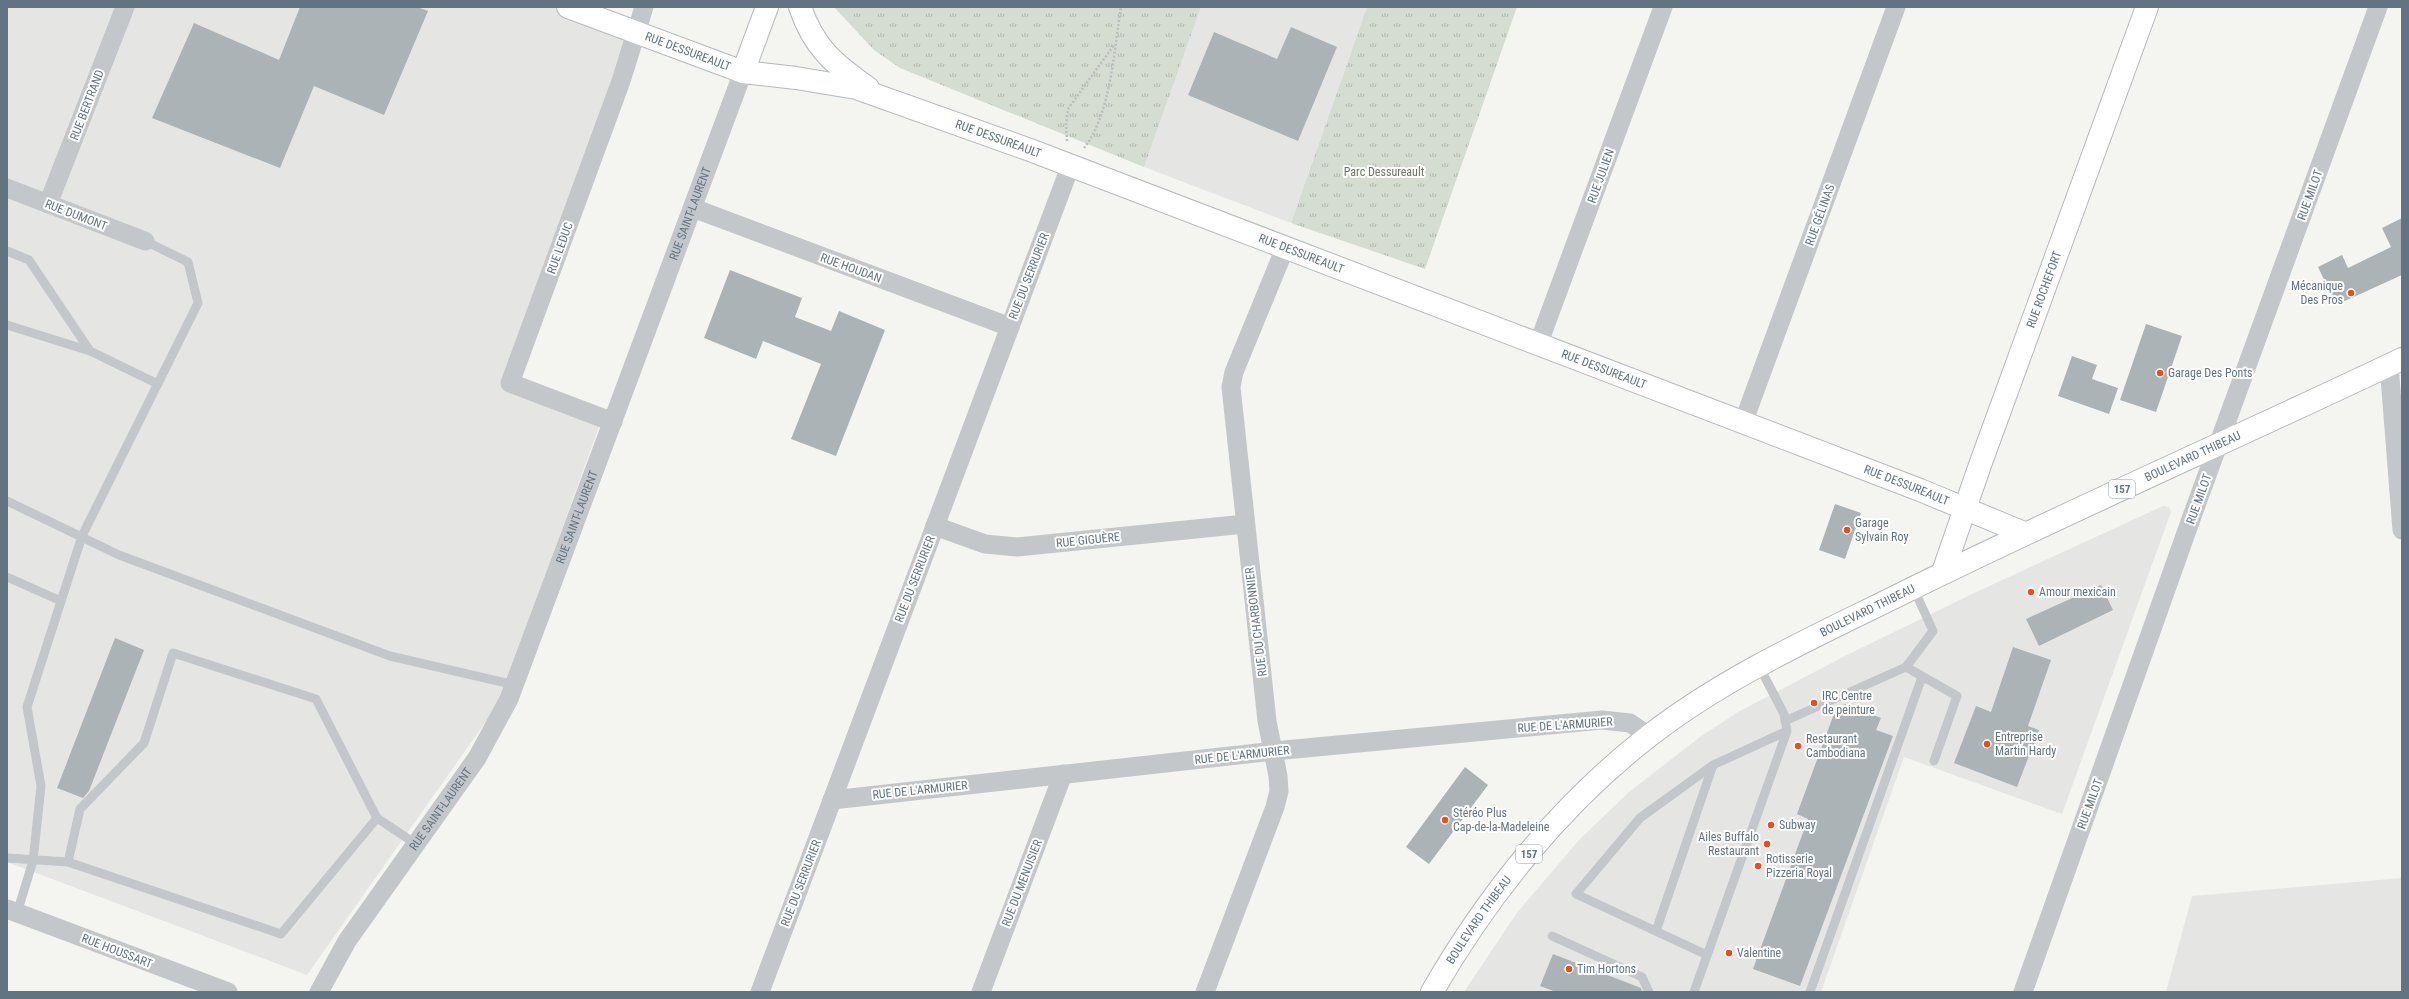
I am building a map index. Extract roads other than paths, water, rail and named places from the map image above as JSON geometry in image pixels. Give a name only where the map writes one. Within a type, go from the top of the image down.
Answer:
[{"type":"street","name":"RUE BERTRAND","points":[[48,204],[125,7]]},
{"type":"street","name":"RUE DESSUREAULT","points":[[568,7],[743,72],[821,82],[877,95],[1069,156],[1285,248],[1965,508],[2024,533]]},
{"type":"street","name":"RUE LEDUC","points":[[614,422],[510,383],[621,81],[644,7]]},
{"type":"street","name":"RUE SAINT-LAURENT","points":[[319,992],[347,941],[485,744],[515,685],[767,7]]},
{"type":"street","points":[[800,7],[814,41],[844,71],[877,95]]},
{"type":"street","name":"RUE JULIEN","points":[[1538,345],[1663,7]]},
{"type":"street","name":"RUE GÉLINAS","points":[[1743,423],[1896,7]]},
{"type":"street","name":"RUE ROCHEFORT","points":[[1943,572],[2147,7]]},
{"type":"street","name":"RUE MILOT","points":[[2023,992],[2219,444],[2378,7]]},
{"type":"street","name":"RUE DU SERRURIER","points":[[760,992],[1010,327],[1069,156]]},
{"type":"street","name":"RUE DUMONT","points":[[7,188],[145,241]]},
{"type":"street","name":"RUE HOUDAN","points":[[693,208],[1010,327]]},
{"type":"street","name":"RUE DU CHARBONNIER","points":[[1205,992],[1275,807],[1278,791],[1278,776],[1267,720],[1245,524],[1232,403],[1232,380],[1285,248]]},
{"type":"street","points":[[2396,362],[2402,530]]},
{"type":"street","name":"BOULEVARD THIBEAU","points":[[1432,992],[1457,950],[1525,858],[1593,785],[1649,736],[1712,692],[1759,664],[1943,572],[2024,533],[2396,362]]},
{"type":"street","name":"RUE GIGUÈRE","points":[[935,526],[985,544],[1017,547],[1245,524]]},
{"type":"street","name":"RUE DE L'ARMURIER","points":[[832,800],[1274,751],[1602,720],[1630,723],[1649,736]]},
{"type":"street","name":"RUE DU MENUISIER","points":[[981,992],[1063,774]]},
{"type":"street","name":"RUE HOUSSART","points":[[12,911],[228,992]]},
{"type":"lane","points":[[12,911],[33,861],[41,786],[27,707],[82,536],[198,302],[188,262],[145,241]]},
{"type":"lane","points":[[7,251],[29,260],[90,351]]},
{"type":"lane","points":[[7,325],[90,351],[158,384]]},
{"type":"lane","points":[[7,501],[119,555],[390,656],[515,685]]},
{"type":"lane","points":[[7,577],[61,601]]},
{"type":"lane","points":[[1785,721],[1906,668],[1934,631],[1913,587]]},
{"type":"lane","points":[[68,862],[80,809],[144,744],[173,653],[316,699],[377,818],[416,844]]},
{"type":"lane","points":[[1694,992],[1787,731],[1784,714],[1759,664]]},
{"type":"lane","points":[[1906,668],[1957,696],[1934,761]]},
{"type":"lane","points":[[1810,992],[1922,676]]},
{"type":"lane","points":[[1707,955],[1576,894],[1640,818],[1713,765],[1787,731]]},
{"type":"lane","points":[[1656,931],[1713,765]]},
{"type":"lane","points":[[7,858],[33,861],[68,862],[281,934],[377,818]]},
{"type":"lane","points":[[1552,936],[1642,977],[1649,992]]},
{"type":"place","name":"Mécanique Des Pros","points":[[2351,293]]},
{"type":"place","name":"Garage Des Ponts","points":[[2160,373]]},
{"type":"place","name":"Garage Sylvain Roy","points":[[1847,530]]},
{"type":"place","name":"Amour mexicain","points":[[2031,592]]},
{"type":"place","name":"IRC Centre de peinture","points":[[1814,703]]},
{"type":"place","name":"Entreprise Martin Hardy","points":[[1987,744]]},
{"type":"place","name":"Restaurant Cambodiana","points":[[1798,746]]},
{"type":"place","name":"Stéréo Plus Cap-de-la-Madeleine","points":[[1445,820]]},
{"type":"place","name":"Subway","points":[[1771,825]]},
{"type":"place","name":"Ailes Buffalo Restaurant","points":[[1767,844]]},
{"type":"place","name":"Rotisserie Pizzeria Royal","points":[[1758,866]]},
{"type":"place","name":"Valentine","points":[[1729,953]]},
{"type":"place","name":"Tim Hortons","points":[[1569,969]]},
{"type":"park label","name":"Parc Dessureault","points":[[1384,172]]}]
